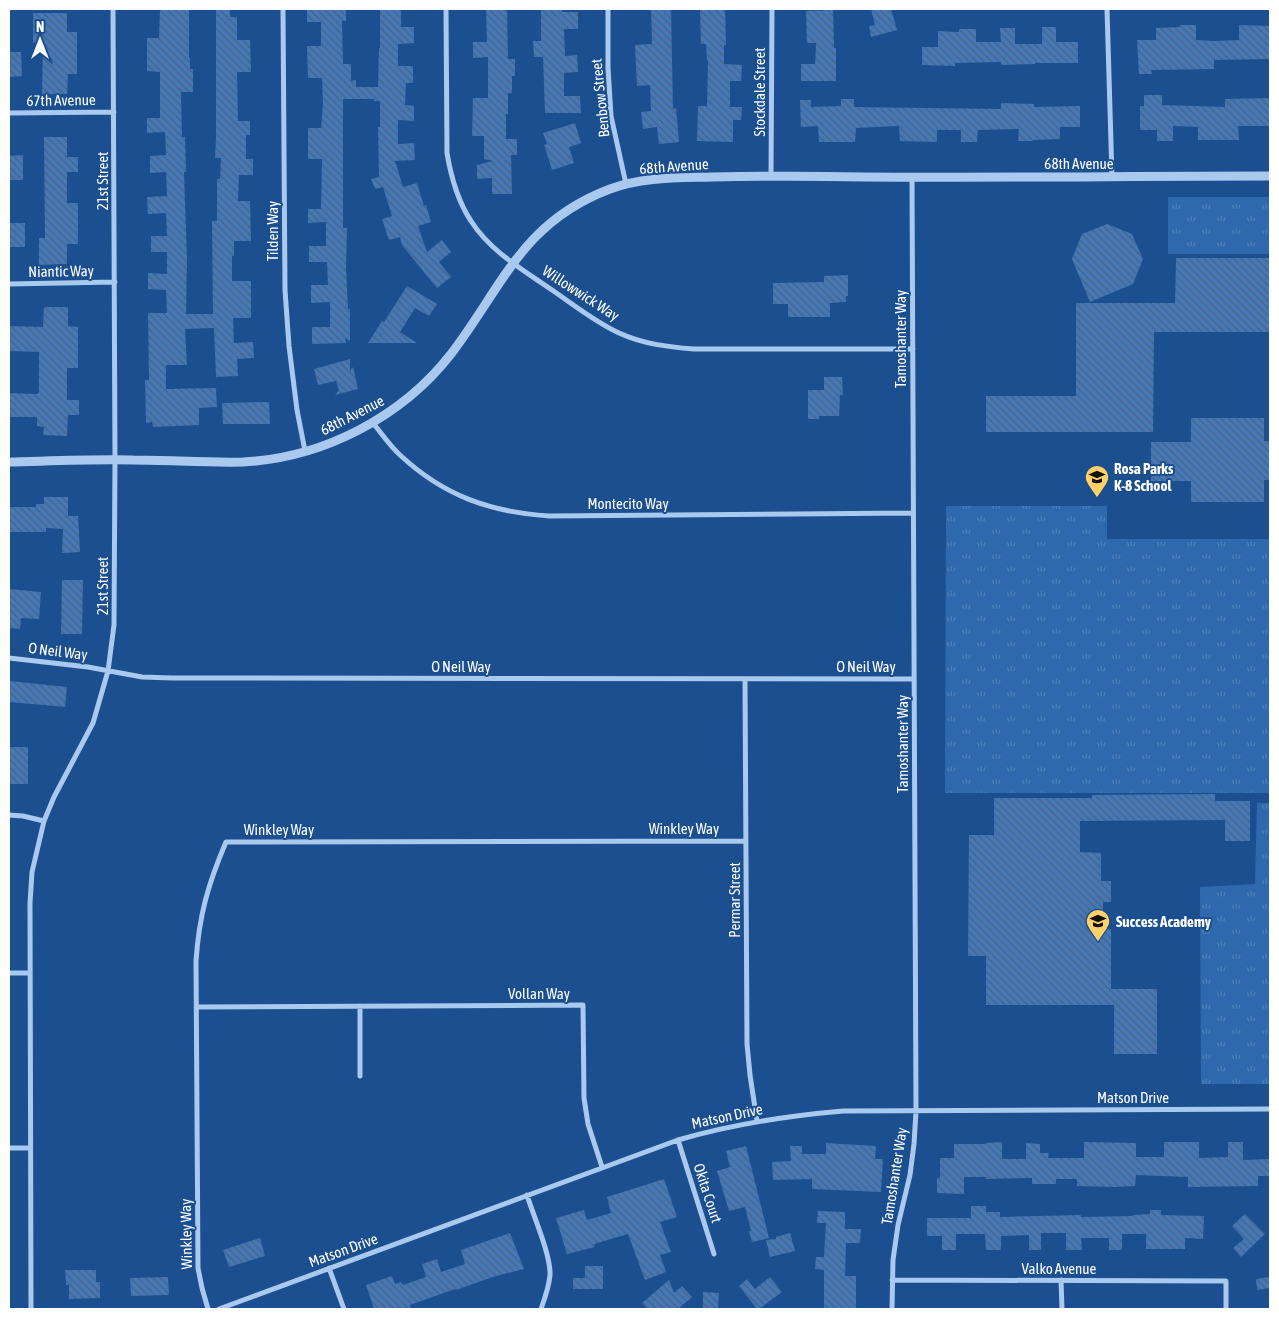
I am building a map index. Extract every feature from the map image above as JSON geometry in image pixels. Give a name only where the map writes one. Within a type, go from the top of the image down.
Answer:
[{"type":"street","name":"21st Street","points":[[31,1309],[30,903],[32,872],[44,821],[54,797],[93,723],[108,670],[114,624],[116,459],[113,9]]},
{"type":"street","name":"Tilden Way","points":[[284,9],[285,290],[290,356],[297,410],[305,451]]},
{"type":"street","name":"Willowwick Way","points":[[446,9],[447,153],[450,172],[459,200],[472,222],[487,241],[513,262],[598,322],[621,334],[645,342],[694,349],[912,349]]},
{"type":"street","name":"Benbow Street","points":[[608,9],[608,68],[612,116],[626,184]]},
{"type":"street","name":"Stockdale Street","points":[[772,9],[772,176]]},
{"type":"street","points":[[1107,9],[1112,177]]},
{"type":"street","name":"67th Avenue","points":[[9,114],[114,112]]},
{"type":"street","name":"68th Avenue","points":[[9,462],[116,459],[243,462],[275,458],[336,441],[389,413],[433,375],[471,325],[513,262],[543,228],[564,212],[588,198],[626,184],[666,178],[772,176],[1270,176]]},
{"type":"street","name":"Tamoshanter Way","points":[[892,1309],[892,1280],[898,1226],[910,1174],[916,1111],[912,177]]},
{"type":"street","name":"Niantic Way","points":[[9,284],[114,282]]},
{"type":"street","name":"Montecito Way","points":[[373,423],[399,454],[421,473],[445,489],[479,504],[521,514],[549,516],[914,513]]},
{"type":"street","name":"O Neil Way","points":[[9,658],[88,666],[142,677],[172,678],[914,679]]},
{"type":"street","name":"Permar Street","points":[[745,679],[748,1044],[750,1075],[757,1121]]},
{"type":"street","points":[[9,814],[44,821]]},
{"type":"street","name":"Winkley Way","points":[[208,1309],[198,1268],[197,952],[203,905],[213,873],[226,842],[746,841]]},
{"type":"street","points":[[9,973],[30,973]]},
{"type":"street","name":"Vollan Way","points":[[196,1007],[583,1005],[584,1098],[588,1124],[602,1167]]},
{"type":"street","points":[[360,1006],[360,1076]]},
{"type":"street","name":"Matson Drive","points":[[219,1309],[602,1167],[678,1140],[720,1128],[798,1115],[843,1112],[1270,1109]]},
{"type":"street","name":"Okita Court","points":[[678,1140],[714,1254]]},
{"type":"street","points":[[9,1148],[30,1148]]},
{"type":"street","points":[[527,1195],[548,1260],[550,1273],[548,1290],[541,1309]]},
{"type":"street","points":[[329,1268],[344,1309]]},
{"type":"street","name":"Valko Avenue","points":[[892,1280],[1226,1281],[1226,1309]]},
{"type":"street","points":[[1061,1280],[1062,1309]]},
{"type":"green space","points":[[1168,197],[1270,197],[1270,254],[1168,254]]},
{"type":"green space","points":[[946,506],[1107,506],[1107,539],[1270,539],[1270,793],[945,793]]},
{"type":"green space","points":[[1257,803],[1270,803],[1270,1084],[1201,1084],[1200,887],[1255,884]]},
{"type":"building","points":[[160,9],[189,9],[189,58],[190,69],[193,69],[193,92],[181,92],[182,137],[185,137],[186,172],[184,172],[187,259],[186,314],[213,314],[212,221],[217,221],[217,179],[220,179],[221,158],[215,158],[216,9],[230,9],[230,17],[237,17],[237,40],[250,40],[251,72],[237,72],[238,121],[250,121],[250,135],[246,135],[246,159],[253,159],[253,175],[239,175],[238,201],[250,201],[251,241],[234,241],[232,281],[251,281],[251,318],[233,318],[234,343],[253,342],[254,358],[237,359],[238,376],[216,377],[214,328],[185,329],[187,365],[166,365],[166,389],[216,388],[217,407],[199,408],[199,425],[153,427],[152,422],[146,423],[145,380],[149,380],[148,313],[167,313],[166,290],[148,289],[148,273],[167,274],[167,252],[151,252],[151,236],[167,236],[166,213],[148,214],[147,197],[167,196],[166,172],[150,173],[150,156],[166,155],[165,132],[147,133],[147,118],[160,118],[160,72],[147,71],[147,38],[159,38]]},
{"type":"building","points":[[307,9],[346,9],[346,21],[342,21],[343,64],[351,64],[351,81],[356,80],[356,87],[378,87],[380,9],[401,9],[401,27],[414,27],[414,43],[398,44],[398,66],[413,66],[413,83],[406,83],[405,105],[414,106],[414,121],[398,120],[398,144],[414,143],[415,160],[395,161],[403,187],[417,183],[424,206],[426,205],[431,222],[418,226],[427,252],[442,240],[451,252],[439,262],[451,277],[437,288],[402,245],[400,237],[389,240],[382,219],[392,216],[383,187],[375,189],[371,179],[379,177],[378,127],[380,127],[380,101],[374,101],[374,99],[343,99],[343,228],[347,228],[346,268],[348,309],[350,309],[350,341],[345,338],[346,343],[312,344],[312,327],[330,327],[330,302],[311,303],[311,285],[328,285],[327,262],[309,262],[309,246],[326,246],[326,222],[308,223],[308,209],[321,209],[322,159],[308,159],[308,128],[321,128],[323,104],[322,78],[308,78],[307,46],[321,46],[321,22],[307,22]]},
{"type":"building","points":[[486,9],[507,9],[508,59],[515,59],[515,76],[512,76],[512,93],[508,93],[508,114],[506,114],[506,139],[517,139],[517,155],[511,155],[512,194],[492,194],[492,178],[477,179],[477,165],[493,161],[484,159],[484,136],[472,136],[473,98],[488,98],[488,57],[473,58],[473,42],[487,42]]},
{"type":"building","points":[[541,9],[562,9],[562,12],[578,12],[578,29],[564,29],[565,56],[577,55],[578,72],[564,73],[564,96],[580,96],[581,113],[545,113],[543,57],[534,57],[533,41],[541,41]]},
{"type":"building","points":[[651,9],[671,9],[673,109],[676,108],[679,142],[659,144],[657,127],[643,129],[641,112],[651,111],[650,85],[637,86],[635,45],[652,44]]},
{"type":"building","points":[[700,9],[725,9],[726,45],[724,45],[724,64],[742,65],[741,81],[730,81],[730,107],[742,107],[741,120],[733,120],[733,142],[697,141],[698,106],[707,106],[708,60],[706,44],[701,44]]},
{"type":"building","points":[[871,9],[891,9],[897,30],[871,37],[869,26],[875,25]]},
{"type":"building","points":[[833,10],[836,81],[801,81],[801,64],[815,64],[816,43],[807,43],[806,11]]},
{"type":"building","points":[[33,13],[67,13],[67,32],[77,32],[77,74],[68,74],[67,94],[42,94],[43,43],[33,43]]},
{"type":"building","points":[[1180,25],[1196,25],[1196,40],[1214,41],[1239,40],[1239,25],[1270,26],[1270,59],[1214,60],[1214,69],[1151,70],[1152,74],[1139,74],[1137,40],[1156,40],[1156,28],[1180,27]]},
{"type":"building","points":[[1042,27],[1056,27],[1056,42],[1078,42],[1078,63],[1001,65],[1001,62],[955,63],[955,66],[922,65],[922,47],[938,47],[938,31],[959,32],[959,29],[976,29],[976,42],[1001,42],[1000,28],[1015,28],[1015,44],[1042,44]]},
{"type":"building","points":[[9,52],[21,52],[22,76],[9,77]]},
{"type":"building","points":[[1144,95],[1162,95],[1162,105],[1225,107],[1225,99],[1270,98],[1270,126],[1238,126],[1239,140],[1198,140],[1198,127],[1173,126],[1173,141],[1157,141],[1157,130],[1140,130],[1140,106],[1144,106]]},
{"type":"building","points":[[841,99],[854,99],[854,107],[1001,109],[1001,103],[1034,104],[1034,107],[1080,106],[1080,127],[1060,127],[1060,139],[1033,141],[1018,141],[1019,129],[978,130],[977,142],[961,142],[961,130],[937,130],[937,142],[900,141],[899,126],[856,128],[855,142],[819,142],[818,126],[801,127],[800,100],[811,100],[811,107],[841,106]]},
{"type":"building","points":[[575,123],[581,143],[569,147],[574,163],[552,170],[544,145],[547,144],[543,133]]},
{"type":"building","points":[[44,137],[67,137],[67,157],[78,157],[78,172],[67,172],[67,203],[78,203],[78,244],[67,244],[67,264],[39,265],[39,238],[45,238]]},
{"type":"building","points":[[23,155],[23,180],[9,180],[9,156]]},
{"type":"building","points":[[9,223],[25,223],[25,247],[9,247]]},
{"type":"building","points":[[1107,224],[1132,234],[1143,259],[1133,284],[1090,302],[1072,259],[1082,234]]},
{"type":"building","points":[[1176,258],[1270,258],[1270,332],[1154,332],[1153,432],[986,432],[986,396],[1076,396],[1076,303],[1175,303]]},
{"type":"building","points":[[848,275],[848,296],[846,296],[846,302],[830,303],[830,317],[788,317],[788,304],[773,304],[773,283],[824,282],[824,276]]},
{"type":"building","points":[[407,286],[437,304],[429,316],[415,308],[400,332],[417,343],[368,343],[382,321],[384,322]]},
{"type":"building","points":[[44,307],[68,307],[68,326],[78,327],[78,368],[67,368],[67,400],[79,400],[79,415],[68,415],[67,436],[43,435],[44,427],[37,426],[37,417],[9,417],[9,393],[37,394],[39,392],[39,352],[9,351],[9,326],[43,327]]},
{"type":"building","points":[[350,359],[350,371],[353,367],[358,389],[335,395],[339,390],[336,381],[318,385],[314,369]]},
{"type":"building","points":[[824,377],[842,377],[843,395],[840,395],[839,416],[819,416],[819,419],[808,419],[808,390],[824,390]]},
{"type":"building","points":[[269,402],[270,424],[223,424],[222,403]]},
{"type":"building","points":[[1191,418],[1264,418],[1264,441],[1270,441],[1270,480],[1264,480],[1264,502],[1191,502],[1191,481],[1151,481],[1151,442],[1191,442]]},
{"type":"building","points":[[44,497],[68,497],[68,516],[78,516],[80,552],[62,553],[63,529],[46,528],[46,532],[9,532],[9,507],[36,507],[36,504],[44,504]]},
{"type":"building","points":[[62,580],[83,580],[82,634],[61,634]]},
{"type":"building","points":[[10,589],[41,592],[39,619],[21,618],[20,629],[9,628]]},
{"type":"building","points":[[9,681],[67,687],[65,707],[9,702]]},
{"type":"building","points":[[10,747],[28,747],[28,784],[9,784]]},
{"type":"building","points":[[1215,794],[1215,801],[1250,801],[1250,841],[1225,841],[1225,820],[1080,821],[1080,852],[1101,853],[1101,881],[1111,881],[1111,902],[1103,902],[1103,929],[1111,929],[1111,989],[1157,989],[1157,1054],[1114,1054],[1114,1005],[986,1005],[986,956],[968,956],[969,835],[994,835],[994,798],[1092,798],[1092,795]]},
{"type":"building","points":[[1002,1142],[1002,1159],[1026,1159],[1026,1143],[1040,1144],[1040,1153],[1049,1153],[1048,1158],[1084,1158],[1084,1142],[1136,1143],[1136,1157],[1164,1157],[1164,1142],[1199,1142],[1199,1158],[1228,1157],[1228,1142],[1243,1142],[1243,1160],[1270,1159],[1270,1176],[1258,1176],[1258,1186],[1188,1187],[1188,1177],[1136,1175],[1135,1186],[1115,1187],[1077,1186],[1077,1179],[1056,1179],[1056,1184],[1032,1184],[1032,1178],[986,1179],[986,1177],[964,1177],[964,1194],[937,1193],[937,1178],[940,1178],[940,1158],[954,1158],[954,1144]]},
{"type":"building","points":[[826,1143],[876,1146],[875,1159],[883,1159],[881,1192],[812,1189],[812,1179],[773,1180],[772,1162],[791,1161],[790,1146],[802,1146],[802,1154],[826,1154]]},
{"type":"building","points":[[746,1146],[769,1238],[752,1242],[745,1207],[729,1211],[717,1171],[730,1167],[726,1151]]},
{"type":"building","points":[[664,1179],[677,1217],[660,1222],[671,1252],[660,1255],[666,1272],[645,1280],[628,1234],[594,1244],[595,1247],[567,1254],[556,1218],[584,1210],[587,1220],[611,1213],[607,1197]]},
{"type":"building","points":[[971,1206],[986,1206],[986,1212],[1000,1212],[1000,1217],[1132,1216],[1150,1214],[1150,1210],[1161,1210],[1161,1215],[1204,1216],[1203,1239],[1185,1238],[1185,1249],[1146,1249],[1146,1234],[1122,1234],[1122,1250],[1109,1250],[1109,1238],[1081,1238],[1082,1250],[1066,1250],[1066,1233],[1041,1233],[1041,1250],[1029,1250],[1029,1235],[1001,1236],[1001,1250],[986,1250],[985,1234],[956,1234],[956,1250],[942,1250],[942,1236],[927,1236],[927,1218],[971,1218]]},
{"type":"building","points":[[818,1211],[845,1212],[845,1229],[861,1229],[860,1243],[846,1243],[845,1276],[856,1276],[856,1309],[824,1309],[824,1270],[815,1269],[816,1257],[824,1257],[826,1223],[817,1223]]},
{"type":"building","points":[[1245,1214],[1265,1234],[1241,1257],[1233,1248],[1244,1239],[1232,1226]]},
{"type":"building","points":[[510,1233],[524,1269],[455,1289],[410,1305],[411,1309],[374,1309],[366,1285],[392,1276],[395,1284],[401,1282],[403,1285],[426,1277],[422,1264],[437,1259],[441,1272],[465,1264],[461,1250]]},
{"type":"building","points":[[790,1233],[795,1251],[770,1257],[766,1240],[776,1239],[776,1237]]},
{"type":"building","points":[[260,1238],[265,1256],[229,1267],[223,1250]]},
{"type":"building","points":[[585,1266],[603,1266],[603,1289],[573,1289],[573,1278],[585,1278]]},
{"type":"building","points":[[65,1270],[96,1270],[96,1282],[100,1282],[100,1298],[69,1299],[69,1285],[66,1285]]},
{"type":"building","points":[[168,1277],[169,1295],[131,1296],[130,1278]]},
{"type":"building","points":[[770,1277],[782,1292],[757,1309],[739,1286],[747,1279],[755,1289]]},
{"type":"building","points":[[1270,1277],[1270,1288],[1257,1290],[1256,1279]]},
{"type":"building","points":[[669,1280],[674,1293],[682,1286],[692,1297],[678,1309],[648,1309],[642,1303]]},
{"type":"building","points":[[703,1292],[719,1293],[718,1309],[703,1309]]},
{"type":"place","name":"Rosa Parks K-8 School","points":[[1097,498]]},
{"type":"place","name":"Success Academy","points":[[1098,942]]}]
